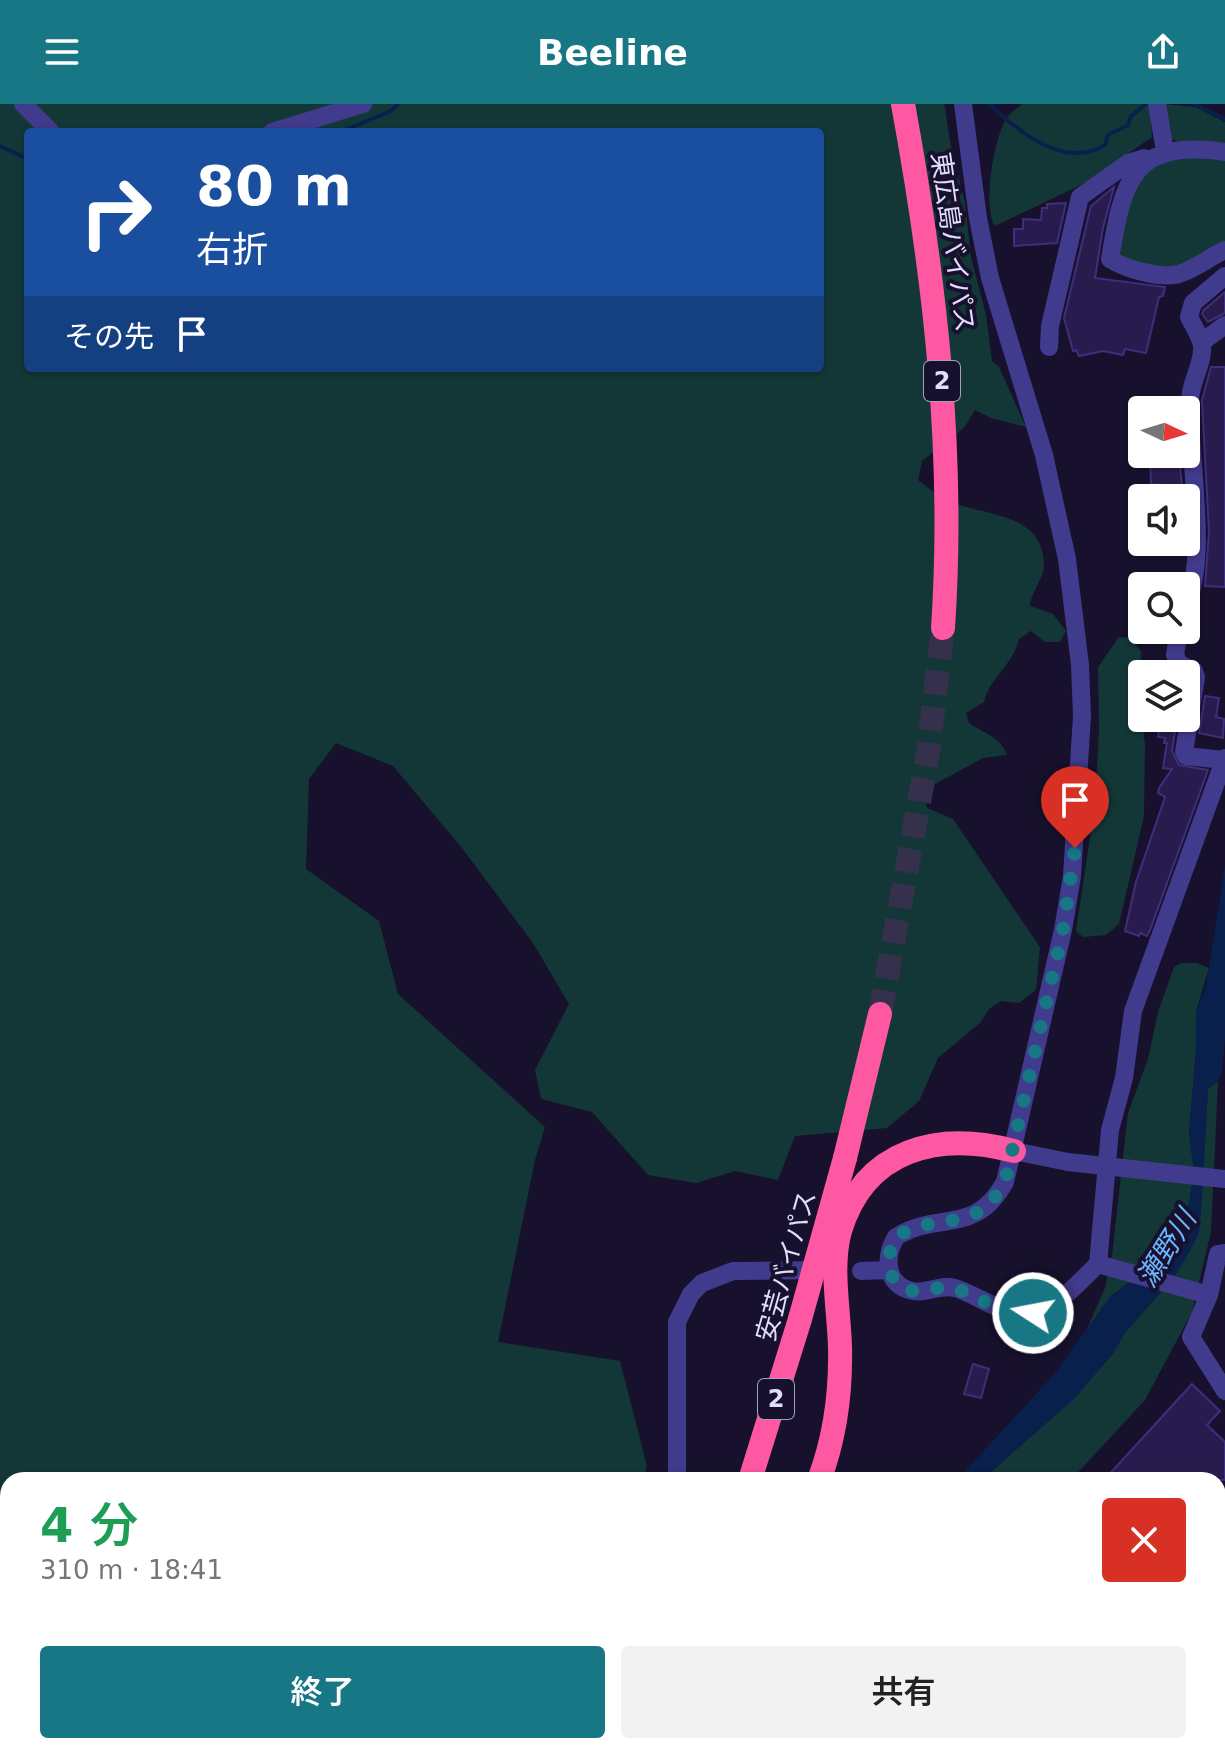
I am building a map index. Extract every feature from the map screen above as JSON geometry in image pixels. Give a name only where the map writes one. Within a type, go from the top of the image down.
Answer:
[{"type":"highway","name":"東広島バイパス","points":[[903,104],[927,241],[940,343],[949,540],[943,628]]},
{"type":"highway","name":"安芸バイパス","points":[[752,1472],[845,1158],[880,1014]]},
{"type":"highway","points":[[821,1472],[832,1437],[838,1391],[836,1260],[840,1232],[851,1206],[883,1167],[905,1152],[936,1144],[956,1143],[1014,1151]]},
{"type":"highway","points":[[832,1472],[850,1390],[848,1260],[859,1215],[876,1190],[901,1171],[928,1160],[983,1161],[1014,1151]]},
{"type":"street","points":[[23,104],[47,128]]},
{"type":"street","points":[[285,128],[363,104]]},
{"type":"street","points":[[963,104],[990,278],[1033,417],[1067,559],[1080,665],[1081,769],[1072,876],[1005,1182],[990,1205],[962,1219],[915,1228],[896,1237],[890,1247],[889,1270],[899,1284],[913,1291],[938,1286],[953,1288],[1021,1314],[1046,1308],[1102,1264],[1110,1130],[1124,1078],[1133,1011],[1224,759],[1186,756],[1184,752],[1196,677],[1194,671],[1179,664],[1175,655],[1177,644]]},
{"type":"street","points":[[1157,104],[1160,155]]},
{"type":"street","points":[[1049,347],[1050,326],[1080,197],[1128,163],[1142,158],[1225,152]]},
{"type":"street","points":[[1160,155],[1131,176],[1110,259],[1117,264],[1169,275],[1180,273],[1225,250]]},
{"type":"street","points":[[1192,572],[1195,543],[1190,398],[1202,342],[1189,317],[1193,303],[1225,276]]},
{"type":"street","points":[[1202,342],[1225,325]]},
{"type":"street","points":[[1014,1151],[1068,1162],[1224,1179]]},
{"type":"street","points":[[1225,1253],[1218,1254],[1191,1337],[1225,1391]]},
{"type":"street","points":[[1102,1264],[1206,1294]]},
{"type":"street","points":[[677,1472],[677,1322],[691,1294],[702,1283],[733,1271],[830,1270]]},
{"type":"street","points":[[861,1271],[889,1270]]},
{"type":"green space","points":[[0,104],[943,104],[945,107],[965,203],[971,257],[986,315],[992,361],[999,367],[1026,427],[991,418],[975,410],[964,428],[922,461],[918,480],[945,499],[1009,519],[1034,534],[1041,547],[1044,565],[1030,606],[1053,614],[1066,631],[1060,642],[1045,642],[1031,631],[1019,639],[984,702],[966,713],[969,723],[996,740],[1007,755],[983,758],[924,790],[927,808],[953,819],[1040,947],[1036,990],[1019,1003],[1001,1001],[989,1009],[981,1022],[938,1058],[919,1101],[887,1128],[795,1136],[778,1180],[735,1171],[696,1183],[648,1175],[592,1112],[541,1099],[535,1070],[569,1004],[533,943],[462,848],[393,766],[336,743],[309,779],[306,869],[379,921],[398,994],[545,1127],[535,1160],[498,1342],[620,1361],[647,1466],[646,1472],[0,1472]]},
{"type":"green space","points":[[1022,104],[1150,104],[1152,137],[1087,182],[995,226],[990,204],[994,154],[1009,114]]},
{"type":"green space","points":[[1164,104],[1195,107],[1225,122],[1225,144],[1177,142],[1167,135]]},
{"type":"green space","points":[[1176,156],[1225,159],[1225,244],[1168,270],[1119,258],[1117,241],[1137,177]]},
{"type":"green space","points":[[1119,637],[1128,638],[1128,644],[1135,644],[1141,651],[1141,660],[1128,660],[1128,732],[1143,732],[1144,816],[1119,924],[1106,935],[1083,937],[1076,931],[1095,804],[1098,667]]},
{"type":"green space","points":[[1181,963],[1197,963],[1209,968],[1196,1011],[1189,1133],[1194,1171],[1189,1204],[1157,1261],[1110,1297],[1086,1331],[1105,1288],[1112,1256],[1128,1113],[1148,1059],[1158,1012],[1174,967]]},
{"type":"green space","points":[[1218,1081],[1211,1232],[1192,1312],[1145,1400],[1078,1472],[991,1472],[1112,1355],[1124,1334],[1175,1276],[1205,1136],[1208,1089]]},
{"type":"water","name":"瀬野川","points":[[1225,866],[1225,1038],[1222,1072],[1218,1081],[1208,1089],[1199,1233],[1175,1276],[1124,1334],[1112,1355],[1074,1399],[991,1472],[964,1472],[1056,1372],[1110,1297],[1157,1261],[1189,1204],[1194,1171],[1189,1133],[1196,1011],[1206,986]]},
{"type":"building","points":[[1114,187],[1095,278],[1165,287],[1163,296],[1159,297],[1146,353],[1125,349],[1123,355],[1103,351],[1079,356],[1076,350],[1073,351],[1064,318],[1091,206]]},
{"type":"building","points":[[1066,203],[1057,243],[1014,246],[1014,229],[1023,229],[1023,219],[1041,220],[1042,208],[1047,208],[1047,204]]},
{"type":"building","points":[[1225,292],[1225,313],[1208,322],[1202,314],[1204,310]]},
{"type":"building","points":[[1211,367],[1225,367],[1225,587],[1205,586],[1209,532],[1202,400]]},
{"type":"building","points":[[1150,468],[1180,468],[1182,484],[1151,484]]},
{"type":"building","points":[[1205,696],[1219,698],[1216,717],[1224,719],[1223,738],[1199,733]]},
{"type":"building","points":[[1159,732],[1175,732],[1172,751],[1179,765],[1208,770],[1150,930],[1147,936],[1140,933],[1139,936],[1125,931],[1136,882],[1165,797],[1158,793],[1159,788],[1172,769],[1163,768],[1167,743],[1164,743],[1165,738],[1158,737]]},
{"type":"building","points":[[973,1364],[989,1369],[981,1398],[964,1394]]},
{"type":"building","points":[[1192,1384],[1220,1411],[1207,1425],[1225,1442],[1225,1472],[1111,1472]]},
{"type":"waterway","points":[[350,128],[391,111],[398,104]]},
{"type":"waterway","points":[[989,104],[1042,144],[1074,153],[1089,152],[1105,145],[1108,135],[1128,125],[1131,116],[1146,104]]},
{"type":"waterway","points":[[1194,104],[1225,119]]},
{"type":"waterway","points":[[0,146],[24,157]]},
{"type":"tunnel","points":[[880,1014],[928,753],[943,628]]},
{"type":"route","points":[[1033,1313],[1012,1313],[953,1288],[938,1286],[913,1291],[891,1276],[888,1259],[896,1237],[915,1228],[977,1214],[990,1205],[1005,1182],[1063,930],[1075,848]]}]
